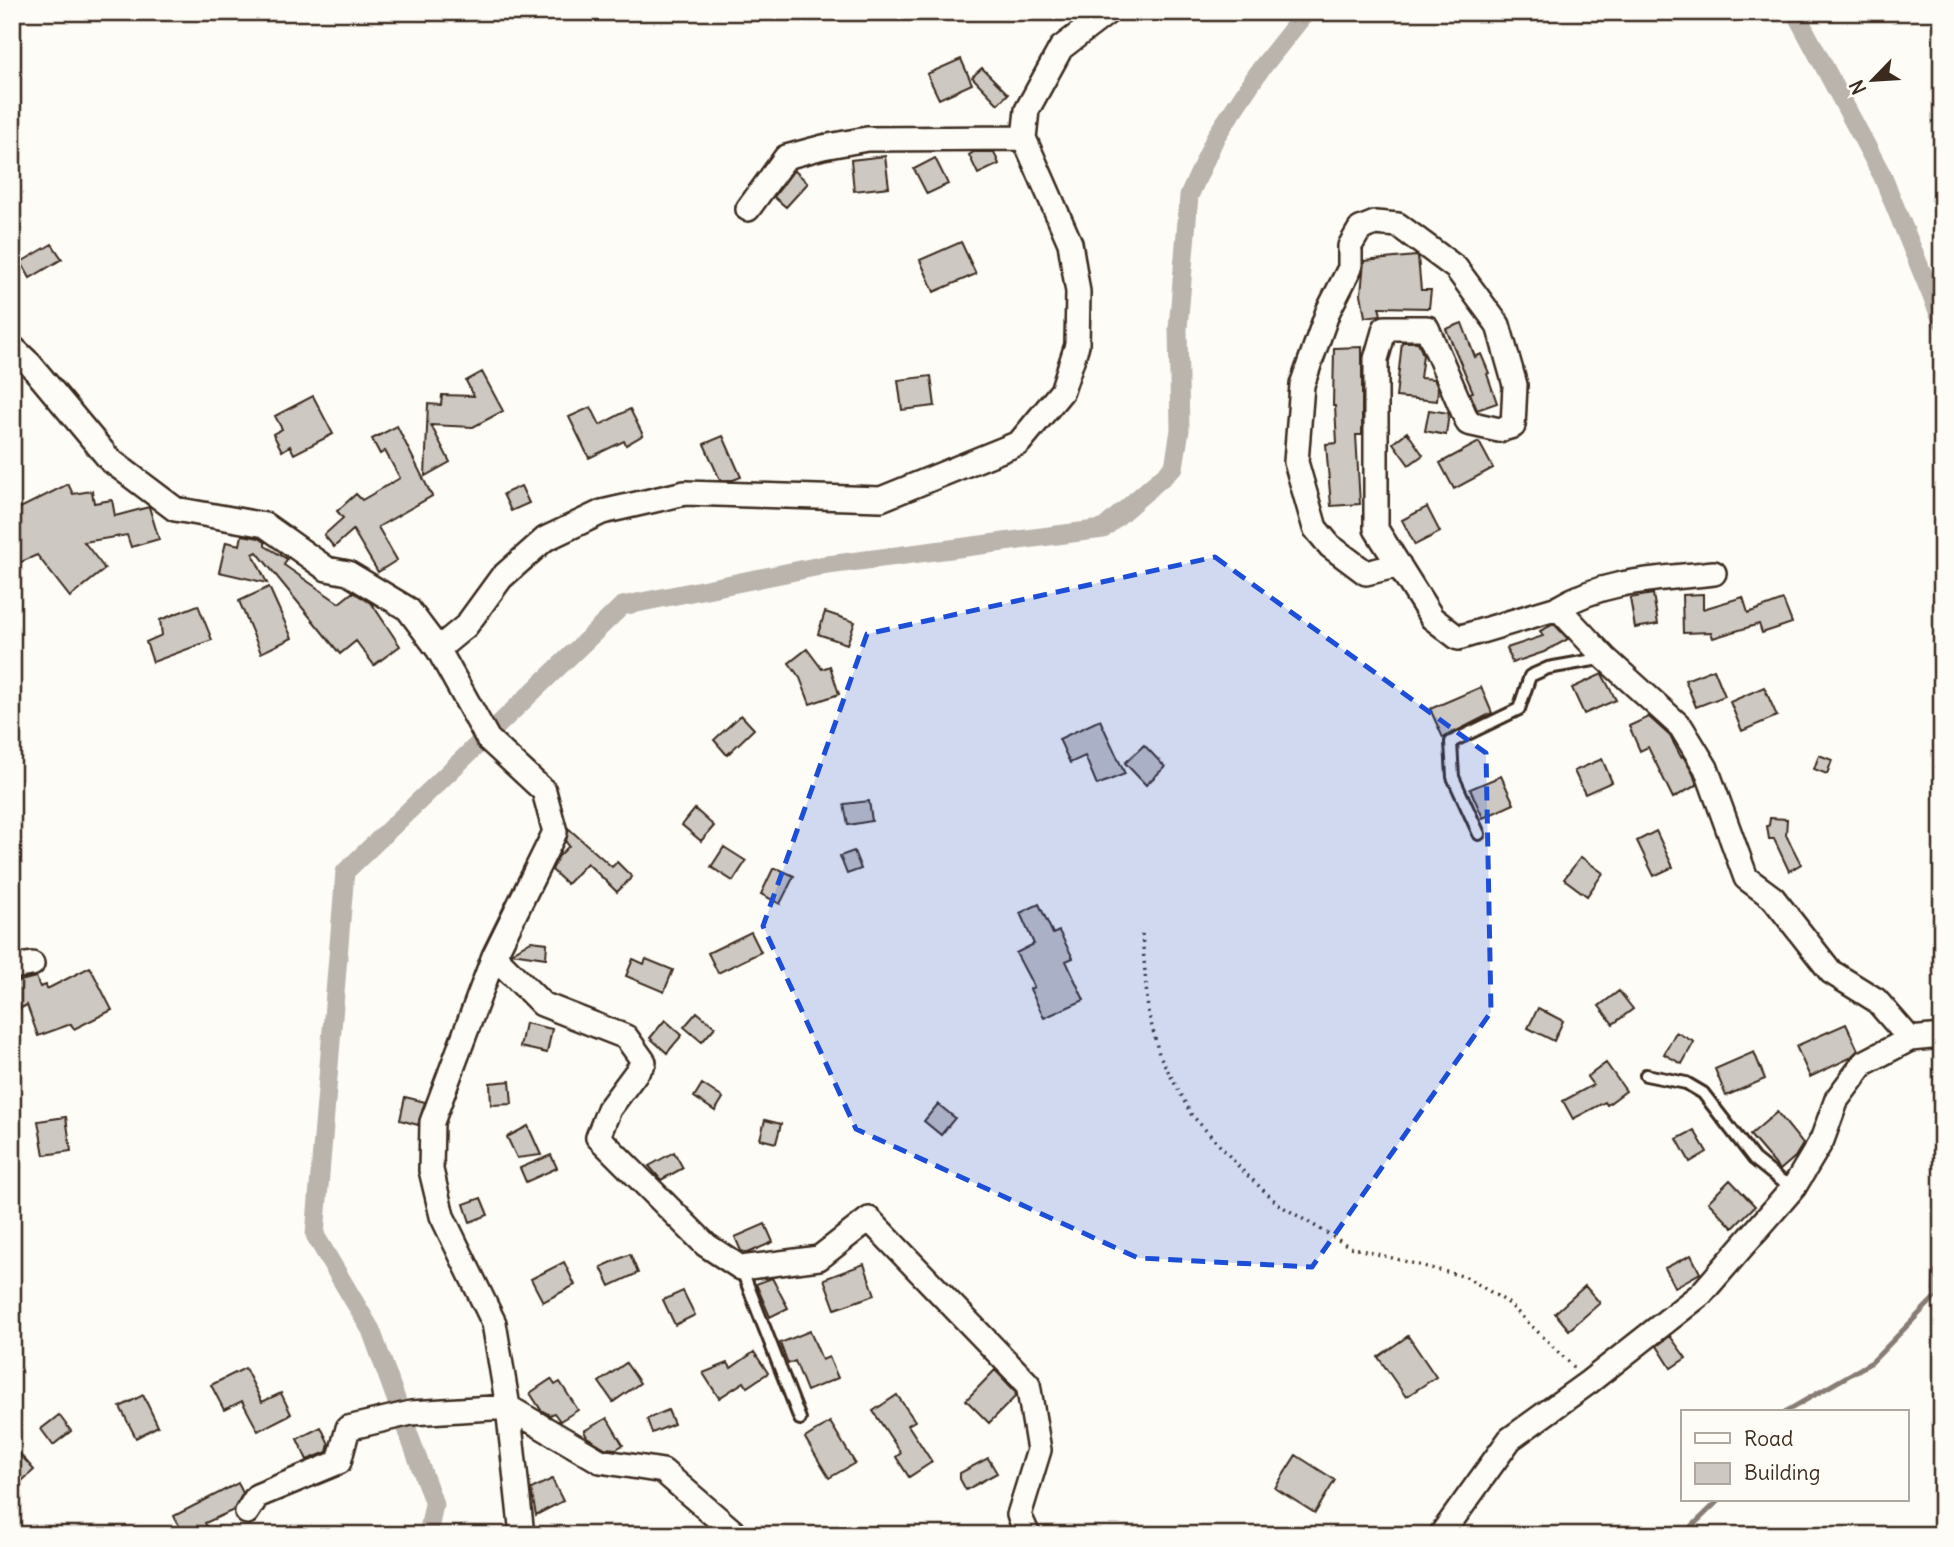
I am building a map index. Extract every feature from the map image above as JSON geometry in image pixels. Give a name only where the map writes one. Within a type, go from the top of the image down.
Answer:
[{"type":"street","points":[[439,649],[466,626],[500,578],[545,539],[602,512],[685,493],[881,499],[1018,443],[1062,391],[1077,345],[1078,292],[1070,243],[1024,138],[1027,110],[1061,48],[1108,12]]},
{"type":"street","points":[[748,209],[786,157],[811,150],[866,139],[1024,138]]},
{"type":"street","points":[[1399,565],[1366,573],[1330,546],[1315,528],[1296,461],[1302,385],[1328,311],[1350,268],[1350,246],[1360,229],[1375,223],[1398,225],[1456,268],[1497,325],[1515,384],[1513,426],[1499,430],[1468,423],[1427,328],[1385,328],[1376,359],[1376,529],[1399,565],[1432,618],[1458,638],[1558,608],[1578,596],[1620,583],[1714,573]]},
{"type":"street","points":[[12,347],[30,364],[110,460],[175,509],[265,526],[327,569],[348,573],[408,609],[439,649],[488,739],[544,791],[555,832],[494,956],[432,1122],[431,1170],[442,1216],[494,1322],[508,1407],[522,1535]]},
{"type":"street","points":[[1558,608],[1605,658],[1681,727],[1706,768],[1746,878],[1773,898],[1831,972],[1876,1000],[1910,1039]]},
{"type":"street","points":[[494,956],[542,1004],[626,1037],[643,1062],[609,1109],[598,1137],[706,1245],[741,1268],[820,1258],[869,1219],[1028,1384],[1039,1450],[1019,1515],[1028,1535]]},
{"type":"street","points":[[1441,1535],[1510,1439],[1589,1382],[1701,1294],[1794,1187],[1822,1140],[1837,1099],[1864,1063],[1910,1039],[1942,1036]]},
{"type":"street","points":[[247,1512],[257,1496],[339,1462],[348,1428],[411,1413],[508,1407],[600,1461],[663,1471],[737,1535]]},
{"type":"lane","points":[[1479,834],[1453,777],[1451,742],[1519,709],[1530,676],[1548,668],[1605,658]]},
{"type":"lane","points":[[1646,1075],[1686,1083],[1703,1093],[1754,1159],[1780,1180],[1794,1187]]},
{"type":"lane","points":[[741,1268],[800,1419]]},
{"type":"path","points":[[1142,934],[1148,1011],[1159,1054],[1191,1114],[1242,1170],[1278,1203],[1350,1247],[1466,1277],[1486,1289],[1507,1302],[1589,1382]]},
{"type":"highlighted area","points":[[1215,557],[1486,753],[1491,1012],[1312,1267],[1138,1258],[856,1129],[763,926],[867,634]]},
{"type":"building","points":[[961,59],[972,84],[939,99],[927,74]]},
{"type":"building","points":[[982,68],[1008,94],[998,104],[972,77]]},
{"type":"building","points":[[974,152],[994,152],[999,164],[978,174],[969,155]]},
{"type":"building","points":[[885,156],[889,187],[854,191],[851,160]]},
{"type":"building","points":[[935,158],[948,184],[927,194],[914,169]]},
{"type":"building","points":[[794,170],[808,183],[786,207],[774,197]]},
{"type":"building","points":[[961,242],[976,274],[934,292],[920,260]]},
{"type":"building","points":[[52,244],[62,259],[30,278],[21,262]]},
{"type":"building","points":[[1416,256],[1421,290],[1431,290],[1429,308],[1379,307],[1381,315],[1365,317],[1361,294],[1364,261]]},
{"type":"building","points":[[1462,323],[1475,357],[1481,354],[1497,403],[1477,410],[1470,393],[1473,392],[1446,329]]},
{"type":"building","points":[[1402,342],[1418,342],[1423,355],[1420,378],[1434,379],[1438,388],[1437,401],[1396,397]]},
{"type":"building","points":[[1362,347],[1362,435],[1356,435],[1360,504],[1331,506],[1326,444],[1337,443],[1333,406],[1334,348]]},
{"type":"building","points":[[482,372],[503,411],[473,427],[431,425],[450,462],[425,476],[428,404],[441,405],[442,395],[474,396],[466,381]]},
{"type":"building","points":[[931,376],[935,406],[902,410],[898,380]]},
{"type":"building","points":[[313,396],[333,434],[294,454],[290,446],[282,451],[273,434],[282,429],[275,416]]},
{"type":"building","points":[[591,407],[600,425],[630,409],[643,435],[626,445],[624,441],[589,458],[569,417]]},
{"type":"building","points":[[1429,410],[1449,413],[1446,435],[1425,431]]},
{"type":"building","points":[[397,426],[432,496],[378,527],[397,560],[378,572],[353,530],[334,547],[324,535],[343,518],[337,511],[356,494],[362,500],[400,478],[385,451],[380,454],[372,439]]},
{"type":"building","points":[[1407,432],[1423,455],[1409,465],[1393,443]]},
{"type":"building","points":[[723,436],[741,477],[733,480],[720,480],[704,444]]},
{"type":"building","points":[[1479,442],[1493,468],[1454,489],[1440,463]]},
{"type":"building","points":[[68,484],[73,494],[92,491],[94,503],[112,500],[115,516],[149,507],[159,539],[131,547],[127,535],[84,542],[105,569],[70,597],[37,555],[12,566],[12,512]]},
{"type":"building","points":[[521,486],[529,503],[511,511],[503,494]]},
{"type":"building","points":[[1427,507],[1440,532],[1415,545],[1402,520]]},
{"type":"building","points":[[242,535],[265,542],[265,546],[287,559],[284,565],[339,603],[353,592],[372,604],[400,646],[374,665],[356,641],[340,654],[257,552],[253,554],[267,583],[219,572],[226,542],[240,545]]},
{"type":"building","points":[[269,587],[292,638],[261,653],[239,601]]},
{"type":"building","points":[[1653,594],[1658,624],[1635,628],[1630,598]]},
{"type":"building","points":[[1703,594],[1703,609],[1743,597],[1748,613],[1783,600],[1792,623],[1762,633],[1759,624],[1713,638],[1711,632],[1683,633],[1682,595]]},
{"type":"building","points":[[198,605],[212,640],[153,662],[146,642],[162,635],[160,620]]},
{"type":"building","points":[[825,612],[855,622],[847,644],[818,634]]},
{"type":"building","points":[[1554,624],[1568,639],[1544,652],[1512,663],[1507,648],[1543,636],[1540,631]]},
{"type":"building","points":[[807,649],[822,669],[830,666],[839,694],[810,704],[800,678],[789,663]]},
{"type":"building","points":[[1714,669],[1725,696],[1696,707],[1685,680]]},
{"type":"building","points":[[1602,674],[1616,700],[1584,714],[1572,688]]},
{"type":"building","points":[[1481,687],[1492,713],[1443,738],[1430,709]]},
{"type":"building","points":[[1764,687],[1777,716],[1742,731],[1730,702]]},
{"type":"building","points":[[741,715],[754,729],[727,755],[714,740]]},
{"type":"building","points":[[1649,717],[1670,736],[1697,785],[1673,798],[1648,747],[1640,751],[1629,726]]},
{"type":"building","points":[[1100,720],[1125,774],[1097,785],[1085,756],[1070,763],[1059,739]]},
{"type":"building","points":[[1144,745],[1165,767],[1146,785],[1125,763]]},
{"type":"building","points":[[1819,755],[1832,760],[1827,774],[1814,769]]},
{"type":"building","points":[[1602,759],[1612,782],[1585,794],[1574,771]]},
{"type":"building","points":[[1501,776],[1514,804],[1483,818],[1470,789]]},
{"type":"building","points":[[869,801],[872,821],[848,825],[844,804]]},
{"type":"building","points":[[695,809],[714,826],[701,841],[682,825]]},
{"type":"building","points":[[1770,818],[1787,819],[1786,835],[1801,864],[1789,871],[1774,839],[1769,839],[1767,826]]},
{"type":"building","points":[[568,828],[612,867],[617,862],[632,877],[617,892],[587,863],[567,884],[552,870],[558,857],[569,846],[566,842]]},
{"type":"building","points":[[1656,831],[1673,867],[1654,876],[1637,841]]},
{"type":"building","points":[[724,847],[746,861],[733,881],[711,867]]},
{"type":"building","points":[[854,851],[861,869],[847,874],[840,856]]},
{"type":"building","points":[[1581,857],[1603,873],[1587,896],[1564,879]]},
{"type":"building","points":[[773,869],[794,876],[780,904],[761,894]]},
{"type":"building","points":[[1039,904],[1053,934],[1059,931],[1073,958],[1066,961],[1084,1000],[1044,1018],[1030,989],[1034,987],[1016,953],[1034,944],[1020,913]]},
{"type":"building","points":[[751,932],[761,952],[718,973],[708,953]]},
{"type":"building","points":[[531,941],[547,943],[546,958],[511,953]]},
{"type":"building","points":[[633,959],[644,964],[646,959],[673,970],[664,992],[626,976]]},
{"type":"building","points":[[90,967],[112,1010],[74,1029],[71,1024],[38,1036],[27,1005],[19,1009],[12,983],[36,977],[40,987],[46,985],[47,989]]},
{"type":"building","points":[[1619,991],[1633,1009],[1613,1024],[1599,1006]]},
{"type":"building","points":[[1538,1008],[1563,1021],[1554,1041],[1528,1028]]},
{"type":"building","points":[[697,1012],[715,1027],[702,1042],[684,1027]]},
{"type":"building","points":[[665,1020],[682,1035],[667,1053],[650,1038]]},
{"type":"building","points":[[525,1023],[552,1029],[547,1053],[520,1047]]},
{"type":"building","points":[[1846,1024],[1858,1050],[1850,1058],[1810,1077],[1796,1046]]},
{"type":"building","points":[[1676,1032],[1694,1042],[1682,1064],[1664,1054]]},
{"type":"building","points":[[1754,1052],[1765,1079],[1726,1096],[1715,1069]]},
{"type":"building","points":[[1606,1063],[1626,1091],[1607,1105],[1605,1102],[1573,1119],[1563,1101],[1593,1085],[1587,1077]]},
{"type":"building","points":[[510,1081],[512,1104],[491,1105],[490,1083]]},
{"type":"building","points":[[702,1084],[723,1098],[715,1111],[694,1097]]},
{"type":"building","points":[[405,1097],[425,1102],[418,1125],[400,1120]]},
{"type":"building","points":[[938,1104],[955,1118],[941,1135],[924,1121]]},
{"type":"building","points":[[1777,1112],[1803,1144],[1795,1157],[1780,1170],[1750,1135]]},
{"type":"building","points":[[66,1117],[71,1151],[44,1155],[38,1121]]},
{"type":"building","points":[[765,1120],[781,1124],[776,1143],[760,1139]]},
{"type":"building","points":[[528,1126],[541,1155],[517,1158],[507,1137]]},
{"type":"building","points":[[1694,1130],[1707,1152],[1690,1162],[1677,1139]]},
{"type":"building","points":[[674,1152],[683,1168],[661,1180],[649,1166]]},
{"type":"building","points":[[551,1155],[557,1168],[526,1182],[520,1168]]},
{"type":"building","points":[[1730,1180],[1755,1206],[1733,1228],[1708,1202]]},
{"type":"building","points":[[481,1198],[488,1215],[470,1222],[464,1204]]},
{"type":"building","points":[[765,1224],[773,1242],[748,1253],[741,1251],[735,1237]]},
{"type":"building","points":[[630,1254],[638,1273],[610,1286],[601,1267]]},
{"type":"building","points":[[1691,1255],[1700,1273],[1675,1287],[1665,1268]]},
{"type":"building","points":[[564,1262],[575,1285],[543,1302],[531,1279]]},
{"type":"building","points":[[864,1264],[875,1295],[835,1309],[824,1279]]},
{"type":"building","points":[[772,1278],[788,1308],[770,1317],[756,1284]]},
{"type":"building","points":[[1585,1286],[1600,1303],[1569,1330],[1555,1313]]},
{"type":"building","points":[[683,1291],[695,1315],[675,1325],[663,1300]]},
{"type":"building","points":[[810,1331],[822,1360],[829,1357],[838,1378],[807,1391],[795,1361],[788,1364],[780,1343]]},
{"type":"building","points":[[1408,1336],[1436,1377],[1406,1397],[1378,1357]]},
{"type":"building","points":[[1670,1336],[1686,1358],[1671,1368],[1657,1346]]},
{"type":"building","points":[[754,1352],[768,1373],[747,1387],[744,1382],[719,1398],[703,1373],[728,1363],[731,1368]]},
{"type":"building","points":[[626,1363],[640,1383],[613,1402],[599,1382]]},
{"type":"building","points":[[245,1368],[262,1402],[281,1393],[291,1414],[258,1431],[242,1401],[224,1410],[211,1385]]},
{"type":"building","points":[[995,1370],[1015,1391],[1016,1396],[989,1423],[966,1400]]},
{"type":"building","points":[[551,1379],[555,1385],[560,1382],[578,1410],[560,1421],[554,1413],[550,1415],[541,1410],[530,1393]]},
{"type":"building","points":[[143,1395],[158,1426],[136,1438],[120,1407]]},
{"type":"building","points":[[897,1395],[915,1421],[908,1425],[932,1462],[909,1477],[896,1457],[901,1453],[873,1411]]},
{"type":"building","points":[[668,1410],[674,1424],[652,1433],[647,1419]]},
{"type":"building","points":[[59,1415],[71,1431],[53,1445],[41,1429]]},
{"type":"building","points":[[607,1418],[623,1445],[616,1449],[605,1448],[587,1437],[584,1431]]},
{"type":"building","points":[[830,1422],[855,1463],[829,1478],[805,1438]]},
{"type":"building","points":[[321,1427],[329,1444],[327,1452],[307,1460],[297,1439]]},
{"type":"building","points":[[12,1445],[34,1470],[12,1490]]},
{"type":"building","points":[[1296,1455],[1335,1480],[1315,1513],[1275,1488]]},
{"type":"building","points":[[988,1458],[997,1473],[966,1490],[960,1473]]},
{"type":"building","points":[[552,1479],[563,1501],[536,1515],[531,1489]]},
{"type":"building","points":[[238,1483],[243,1493],[234,1510],[205,1523],[207,1527],[191,1535],[183,1535],[174,1516]]},
{"type":"waterway","points":[[428,1535],[434,1504],[371,1330],[315,1235],[345,872],[622,606],[820,566],[1103,529],[1174,467],[1180,430],[1178,329],[1189,196],[1216,136],[1260,70],[1306,12]]},
{"type":"waterway","points":[[1795,12],[1882,175],[1942,321]]},
{"type":"waterway","points":[[1941,1290],[1942,1275]]},
{"type":"waterway","points":[[1788,1410],[1872,1362],[1942,1290]]},
{"type":"waterway","points":[[1683,1535],[1717,1502]]}]
